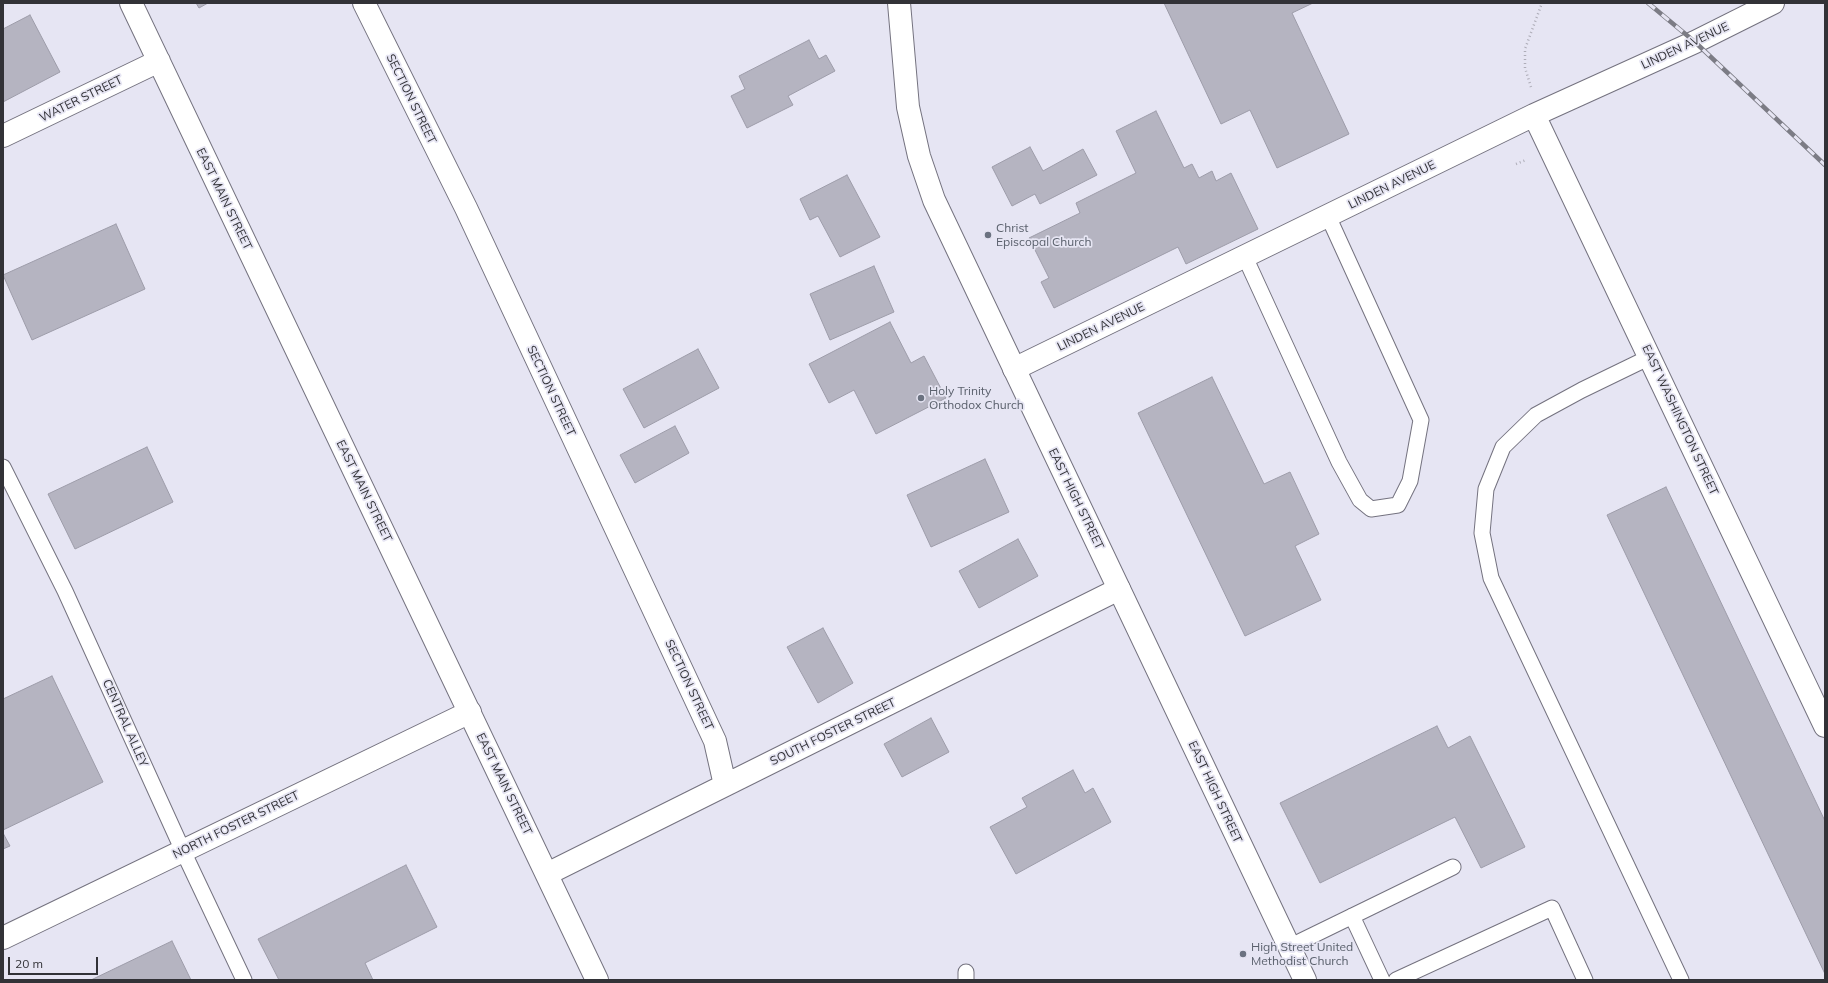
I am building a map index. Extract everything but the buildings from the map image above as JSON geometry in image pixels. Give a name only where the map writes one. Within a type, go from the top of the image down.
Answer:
[{"type":"street","name":"EAST MAIN STREET","points":[[131,3],[597,980]]},
{"type":"street","name":"SECTION STREET","points":[[364,3],[466,208],[715,740],[725,785]]},
{"type":"street","name":"EAST HIGH STREET","points":[[899,3],[908,107],[919,156],[934,200],[1304,980]]},
{"type":"street","name":"LINDEN AVENUE","points":[[1014,369],[1534,116],[1695,42],[1773,3]]},
{"type":"street","name":"WATER STREET","points":[[3,136],[159,61]]},
{"type":"street","name":"EAST WASHINGTON STREET","points":[[1534,116],[1825,726]]},
{"type":"street","name":"SOUTH FOSTER STREET","points":[[547,874],[1119,589]]},
{"type":"street","name":"NORTH FOSTER STREET","points":[[3,938],[470,712]]},
{"type":"lane","points":[[1245,257],[1339,462],[1360,500],[1371,509],[1398,505],[1410,481],[1421,420],[1328,216]]},
{"type":"lane","points":[[1650,357],[1582,390],[1536,415],[1503,447],[1486,489],[1482,533],[1491,578],[1681,980]]},
{"type":"lane","name":"CENTRAL ALLEY","points":[[3,468],[9,495],[65,591],[183,851],[244,980]]},
{"type":"lane","points":[[1289,947],[1453,867]]},
{"type":"lane","points":[[1396,980],[1552,908],[1585,980]]},
{"type":"lane","points":[[1352,916],[1382,980]]},
{"type":"path","points":[[1532,90],[1525,68],[1525,49],[1542,3]]},
{"type":"railway","points":[[1648,3],[1695,42],[1825,165]]},
{"type":"place","name":"Christ Episcopal Church","points":[[988,235]]},
{"type":"place","name":"Holy Trinity Orthodox Church","points":[[921,398]]},
{"type":"place","name":"High Street United Methodist Church","points":[[1243,954]]}]
